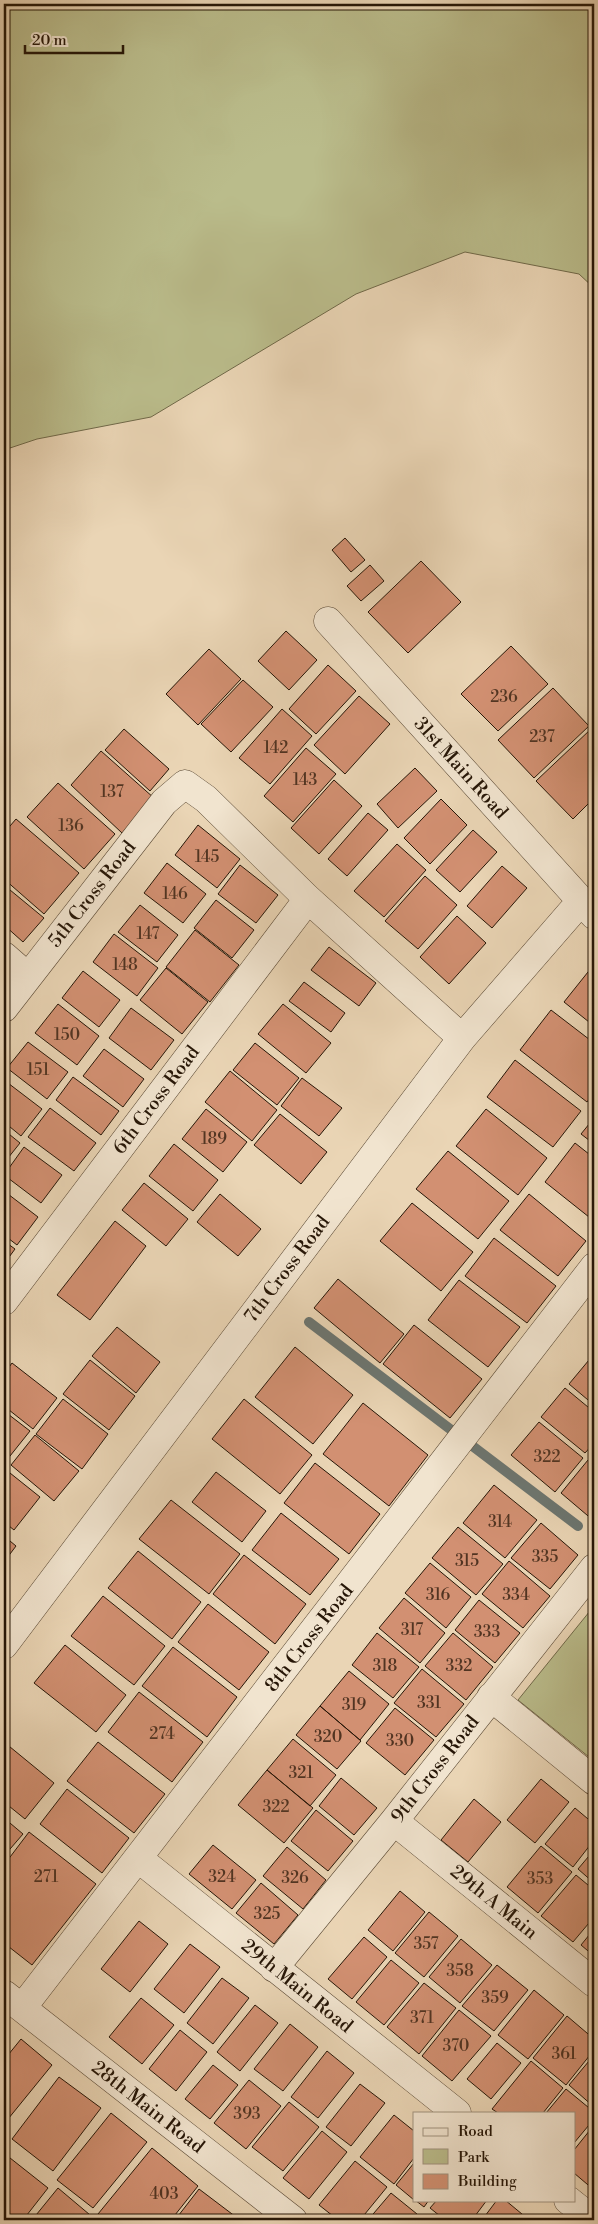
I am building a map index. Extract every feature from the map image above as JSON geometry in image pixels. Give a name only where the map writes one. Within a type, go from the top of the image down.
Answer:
[{"type":"street","name":"31st Main Road","points":[[328,621],[587,908]]},
{"type":"street","name":"5th Cross Road","points":[[4,1008],[164,802],[185,784],[206,799],[308,899]]},
{"type":"street","points":[[308,899],[462,1038]]},
{"type":"street","name":"6th Cross Road","points":[[4,1300],[308,899]]},
{"type":"street","name":"7th Cross Road","points":[[4,1645],[462,1038],[587,908]]},
{"type":"street","points":[[4,956],[28,977]]},
{"type":"street","name":"8th Cross Road","points":[[13,2001],[139,1858],[594,1268]]},
{"type":"street","name":"9th Cross Road","points":[[274,1968],[594,1568]]},
{"type":"street","points":[[491,1697],[594,1781]]},
{"type":"street","name":"29th A Main","points":[[394,1820],[594,1983]]},
{"type":"street","name":"29th Main Road","points":[[139,1858],[456,2112]]},
{"type":"street","name":"28th Main Road","points":[[13,2001],[293,2220]]},
{"type":"street","points":[[570,2202],[593,2220]]},
{"type":"green space","points":[[4,4],[594,4],[594,288],[579,274],[465,252],[356,294],[151,417],[37,439],[4,450]]},
{"type":"green space","points":[[594,1606],[594,1761],[518,1700]]},
{"type":"building","points":[[345,538],[365,560],[351,572],[332,550]]},
{"type":"building","points":[[421,561],[461,602],[408,653],[368,612]]},
{"type":"building","points":[[370,565],[384,581],[361,601],[347,586]]},
{"type":"building","points":[[286,631],[317,660],[289,690],[258,661]]},
{"type":"building","points":[[511,646],[548,684],[498,731],[461,694]]},
{"type":"building","points":[[209,649],[241,679],[198,725],[166,694]]},
{"type":"building","points":[[328,665],[356,691],[316,734],[289,709]]},
{"type":"building","points":[[243,680],[273,707],[231,752],[201,724]]},
{"type":"building","points":[[553,688],[589,726],[534,778],[498,740]]},
{"type":"building","points":[[359,696],[390,724],[345,774],[314,745]]},
{"type":"building","points":[[282,709],[312,736],[270,784],[239,758]]},
{"type":"building","points":[[124,729],[169,769],[150,791],[105,750]]},
{"type":"building","points":[[591,729],[594,732],[594,798],[573,819],[536,781]]},
{"type":"building","points":[[306,748],[336,774],[293,822],[264,796]]},
{"type":"building","points":[[101,751],[154,798],[122,833],[71,785]]},
{"type":"building","points":[[415,768],[437,791],[398,828],[377,804]]},
{"type":"building","points":[[334,780],[362,806],[319,854],[291,828]]},
{"type":"building","points":[[58,783],[115,834],[84,869],[27,817]]},
{"type":"building","points":[[441,799],[467,825],[430,864],[404,838]]},
{"type":"building","points":[[368,813],[388,830],[347,876],[328,859]]},
{"type":"building","points":[[16,819],[79,873],[44,914],[4,879],[4,833]]},
{"type":"building","points":[[198,825],[240,859],[217,888],[175,855]]},
{"type":"building","points":[[473,830],[497,852],[460,892],[436,870]]},
{"type":"building","points":[[397,844],[426,870],[384,917],[354,891]]},
{"type":"building","points":[[167,863],[206,894],[183,923],[144,893]]},
{"type":"building","points":[[240,865],[278,895],[256,923],[218,894]]},
{"type":"building","points":[[502,866],[527,888],[492,928],[467,906]]},
{"type":"building","points":[[425,876],[457,905],[418,949],[385,921]]},
{"type":"building","points":[[4,885],[44,918],[23,942],[4,925]]},
{"type":"building","points":[[216,900],[254,930],[232,958],[194,928]]},
{"type":"building","points":[[140,905],[178,935],[157,962],[118,932]]},
{"type":"building","points":[[457,916],[486,943],[449,984],[420,957]]},
{"type":"building","points":[[195,930],[239,965],[210,1002],[166,967]]},
{"type":"building","points":[[114,934],[158,968],[137,996],[93,962]]},
{"type":"building","points":[[329,947],[376,983],[359,1006],[311,970]]},
{"type":"building","points":[[592,967],[594,969],[594,1026],[564,1002]]},
{"type":"building","points":[[166,968],[208,1002],[182,1034],[140,1000]]},
{"type":"building","points":[[83,971],[120,1000],[99,1027],[62,998]]},
{"type":"building","points":[[304,982],[345,1013],[331,1032],[289,1001]]},
{"type":"building","points":[[58,1004],[99,1036],[77,1065],[35,1033]]},
{"type":"building","points":[[283,1004],[331,1043],[306,1073],[258,1034]]},
{"type":"building","points":[[131,1008],[174,1040],[151,1070],[109,1038]]},
{"type":"building","points":[[551,1010],[594,1043],[594,1092],[587,1102],[520,1050]]},
{"type":"building","points":[[28,1042],[68,1072],[47,1099],[7,1068]]},
{"type":"building","points":[[255,1043],[299,1078],[277,1105],[233,1070]]},
{"type":"building","points":[[104,1049],[144,1079],[123,1107],[83,1076]]},
{"type":"building","points":[[515,1060],[581,1111],[553,1147],[487,1097]]},
{"type":"building","points":[[230,1071],[277,1110],[252,1141],[205,1102]]},
{"type":"building","points":[[73,1077],[119,1111],[101,1135],[56,1100]]},
{"type":"building","points":[[302,1078],[342,1108],[319,1136],[281,1106]]},
{"type":"building","points":[[4,1080],[42,1109],[21,1136],[4,1122]]},
{"type":"building","points":[[50,1108],[96,1143],[74,1171],[28,1137]]},
{"type":"building","points":[[206,1109],[247,1142],[223,1172],[182,1139]]},
{"type":"building","points":[[486,1109],[547,1158],[518,1195],[456,1146]]},
{"type":"building","points":[[280,1114],[327,1152],[301,1184],[254,1145]]},
{"type":"building","points":[[594,1118],[594,1144],[581,1134]]},
{"type":"building","points":[[4,1130],[20,1143],[4,1163]]},
{"type":"building","points":[[575,1143],[594,1158],[594,1221],[545,1182]]},
{"type":"building","points":[[174,1144],[218,1180],[193,1211],[149,1176]]},
{"type":"building","points":[[24,1147],[62,1175],[41,1203],[4,1175]]},
{"type":"building","points":[[448,1151],[509,1201],[478,1239],[416,1189]]},
{"type":"building","points":[[144,1183],[188,1219],[166,1246],[122,1210]]},
{"type":"building","points":[[4,1191],[38,1217],[17,1245],[4,1235]]},
{"type":"building","points":[[220,1194],[261,1229],[238,1256],[197,1222]]},
{"type":"building","points":[[529,1194],[586,1241],[558,1276],[500,1230]]},
{"type":"building","points":[[412,1203],[473,1252],[441,1291],[380,1241]]},
{"type":"building","points":[[115,1221],[146,1246],[90,1320],[57,1295]]},
{"type":"building","points":[[494,1238],[556,1286],[527,1323],[465,1276]]},
{"type":"building","points":[[4,1241],[15,1249],[4,1264]]},
{"type":"building","points":[[338,1279],[404,1334],[380,1363],[314,1308]]},
{"type":"building","points":[[459,1280],[520,1327],[488,1367],[428,1320]]},
{"type":"building","points":[[414,1325],[482,1379],[450,1418],[383,1364]]},
{"type":"building","points":[[117,1327],[160,1362],[136,1393],[92,1356]]},
{"type":"building","points":[[295,1347],[353,1395],[313,1444],[255,1397]]},
{"type":"building","points":[[594,1354],[594,1405],[569,1384]]},
{"type":"building","points":[[90,1360],[135,1396],[109,1430],[63,1394]]},
{"type":"building","points":[[12,1363],[57,1398],[33,1429],[4,1406],[4,1374]]},
{"type":"building","points":[[565,1388],[594,1412],[594,1443],[585,1453],[541,1417]]},
{"type":"building","points":[[63,1399],[108,1434],[82,1469],[36,1434]]},
{"type":"building","points":[[244,1399],[312,1455],[280,1494],[212,1439]]},
{"type":"building","points":[[363,1403],[428,1455],[389,1506],[323,1454]]},
{"type":"building","points":[[4,1411],[30,1431],[6,1461],[4,1459]]},
{"type":"building","points":[[539,1422],[583,1458],[555,1492],[511,1455]]},
{"type":"building","points":[[35,1435],[79,1471],[54,1501],[11,1465]]},
{"type":"building","points":[[588,1460],[594,1465],[594,1521],[561,1493]]},
{"type":"building","points":[[315,1463],[380,1514],[349,1554],[284,1503]]},
{"type":"building","points":[[5,1469],[40,1497],[14,1530],[4,1522]]},
{"type":"building","points":[[216,1472],[266,1511],[242,1542],[192,1502]]},
{"type":"building","points":[[494,1485],[537,1520],[505,1558],[463,1523]]},
{"type":"building","points":[[171,1500],[240,1554],[209,1594],[139,1539]]},
{"type":"building","points":[[281,1513],[339,1559],[310,1595],[252,1550]]},
{"type":"building","points":[[541,1523],[578,1555],[550,1589],[511,1558]]},
{"type":"building","points":[[458,1527],[503,1564],[476,1595],[432,1558]]},
{"type":"building","points":[[4,1536],[16,1546],[4,1562]]},
{"type":"building","points":[[138,1551],[201,1602],[172,1639],[108,1588]]},
{"type":"building","points":[[244,1555],[306,1604],[275,1644],[213,1594]]},
{"type":"building","points":[[509,1561],[550,1596],[523,1628],[482,1594]]},
{"type":"building","points":[[430,1563],[471,1597],[446,1628],[405,1593]]},
{"type":"building","points":[[103,1596],[165,1646],[134,1685],[71,1636]]},
{"type":"building","points":[[404,1598],[445,1633],[420,1663],[379,1628]]},
{"type":"building","points":[[479,1600],[520,1633],[495,1663],[455,1630]]},
{"type":"building","points":[[208,1604],[269,1652],[239,1690],[178,1642]]},
{"type":"building","points":[[377,1633],[419,1667],[393,1698],[352,1665]]},
{"type":"building","points":[[453,1633],[493,1667],[466,1700],[425,1666]]},
{"type":"building","points":[[65,1645],[126,1695],[96,1732],[34,1683]]},
{"type":"building","points":[[173,1647],[237,1697],[207,1737],[142,1686]]},
{"type":"building","points":[[422,1669],[464,1704],[436,1737],[394,1703]]},
{"type":"building","points":[[349,1671],[389,1704],[360,1740],[320,1706]]},
{"type":"building","points":[[139,1692],[203,1742],[172,1782],[108,1732]]},
{"type":"building","points":[[320,1706],[361,1741],[337,1769],[296,1735]]},
{"type":"building","points":[[395,1708],[434,1740],[405,1775],[366,1743]]},
{"type":"building","points":[[293,1739],[336,1775],[310,1806],[267,1770]]},
{"type":"building","points":[[4,1742],[54,1783],[25,1819],[4,1802]]},
{"type":"building","points":[[98,1742],[165,1794],[134,1833],[67,1781]]},
{"type":"building","points":[[267,1770],[313,1808],[284,1843],[238,1805]]},
{"type":"building","points":[[341,1778],[377,1808],[354,1835],[319,1806]]},
{"type":"building","points":[[541,1779],[569,1802],[535,1843],[507,1820]]},
{"type":"building","points":[[67,1789],[129,1838],[102,1873],[40,1824]]},
{"type":"building","points":[[474,1799],[501,1822],[468,1862],[441,1840]]},
{"type":"building","points":[[575,1808],[594,1824],[594,1840],[573,1867],[545,1844]]},
{"type":"building","points":[[316,1810],[353,1841],[328,1871],[291,1841]]},
{"type":"building","points":[[4,1818],[23,1834],[4,1856]]},
{"type":"building","points":[[29,1832],[96,1884],[32,1965],[4,1943],[4,1865]]},
{"type":"building","points":[[213,1845],[256,1880],[232,1909],[189,1874]]},
{"type":"building","points":[[541,1846],[572,1872],[538,1913],[507,1887]]},
{"type":"building","points":[[287,1847],[326,1880],[303,1909],[263,1876]]},
{"type":"building","points":[[594,1850],[594,1883],[578,1869]]},
{"type":"building","points":[[576,1875],[594,1890],[594,1917],[573,1942],[541,1916]]},
{"type":"building","points":[[261,1883],[298,1915],[274,1944],[236,1913]]},
{"type":"building","points":[[400,1891],[425,1912],[393,1951],[368,1930]]},
{"type":"building","points":[[429,1912],[458,1936],[424,1977],[395,1953]]},
{"type":"building","points":[[139,1921],[168,1944],[130,1992],[101,1969]]},
{"type":"building","points":[[594,1929],[594,1956],[581,1945]]},
{"type":"building","points":[[364,1937],[387,1957],[352,1999],[328,1979]]},
{"type":"building","points":[[461,1939],[492,1965],[460,2003],[429,1977]]},
{"type":"building","points":[[190,1944],[220,1967],[184,2013],[154,1989]]},
{"type":"building","points":[[391,1960],[419,1983],[384,2025],[356,2002]]},
{"type":"building","points":[[497,1965],[528,1990],[494,2031],[462,2006]]},
{"type":"building","points":[[222,1978],[249,1998],[213,2044],[187,2023]]},
{"type":"building","points":[[424,1983],[456,2008],[419,2054],[387,2027]]},
{"type":"building","points":[[534,1990],[564,2015],[528,2059],[498,2035]]},
{"type":"building","points":[[141,1998],[174,2025],[142,2064],[109,2037]]},
{"type":"building","points":[[255,2005],[278,2023],[240,2071],[217,2052]]},
{"type":"building","points":[[459,2010],[491,2036],[452,2081],[422,2056]]},
{"type":"building","points":[[567,2016],[594,2039],[594,2050],[566,2085],[533,2058]]},
{"type":"building","points":[[290,2024],[318,2047],[283,2091],[254,2069]]},
{"type":"building","points":[[180,2030],[207,2052],[176,2091],[149,2069]]},
{"type":"building","points":[[21,2039],[52,2065],[4,2124],[4,2060]]},
{"type":"building","points":[[497,2043],[521,2063],[491,2099],[467,2079]]},
{"type":"building","points":[[327,2051],[354,2073],[318,2118],[291,2097]]},
{"type":"building","points":[[594,2055],[594,2107],[569,2085]]},
{"type":"building","points":[[531,2061],[563,2088],[544,2112],[496,2112],[492,2109]]},
{"type":"building","points":[[213,2065],[238,2085],[210,2119],[185,2099]]},
{"type":"building","points":[[59,2077],[101,2108],[53,2171],[12,2139]]},
{"type":"building","points":[[249,2080],[281,2106],[246,2149],[214,2123]]},
{"type":"building","points":[[360,2084],[385,2103],[351,2146],[326,2127]]},
{"type":"building","points":[[566,2089],[594,2112],[594,2119],[576,2141],[576,2112],[547,2112]]},
{"type":"building","points":[[289,2102],[319,2127],[283,2171],[252,2147]]},
{"type":"building","points":[[111,2113],[147,2142],[93,2208],[57,2180]]},
{"type":"building","points":[[394,2115],[413,2130],[413,2159],[394,2184],[360,2157]]},
{"type":"building","points":[[594,2125],[594,2190],[576,2175],[576,2148]]},
{"type":"building","points":[[322,2131],[347,2152],[309,2199],[283,2178]]},
{"type":"building","points":[[152,2148],[198,2186],[171,2220],[105,2220],[98,2214]]},
{"type":"building","points":[[5,2154],[48,2188],[23,2220],[4,2220]]},
{"type":"building","points":[[355,2161],[387,2187],[360,2220],[338,2220],[319,2205]]},
{"type":"building","points":[[413,2164],[413,2199],[396,2185]]},
{"type":"building","points":[[58,2188],[96,2220],[32,2220]]},
{"type":"building","points":[[199,2189],[240,2220],[175,2220]]},
{"type":"building","points":[[391,2193],[417,2214],[411,2220],[368,2220]]},
{"type":"building","points":[[418,2202],[428,2202],[424,2207]]},
{"type":"building","points":[[435,2202],[486,2202],[472,2220],[445,2220],[430,2208]]},
{"type":"building","points":[[496,2202],[507,2202],[528,2219],[527,2220],[482,2220]]},
{"type":"waterway","points":[[309,1322],[578,1526]]}]
